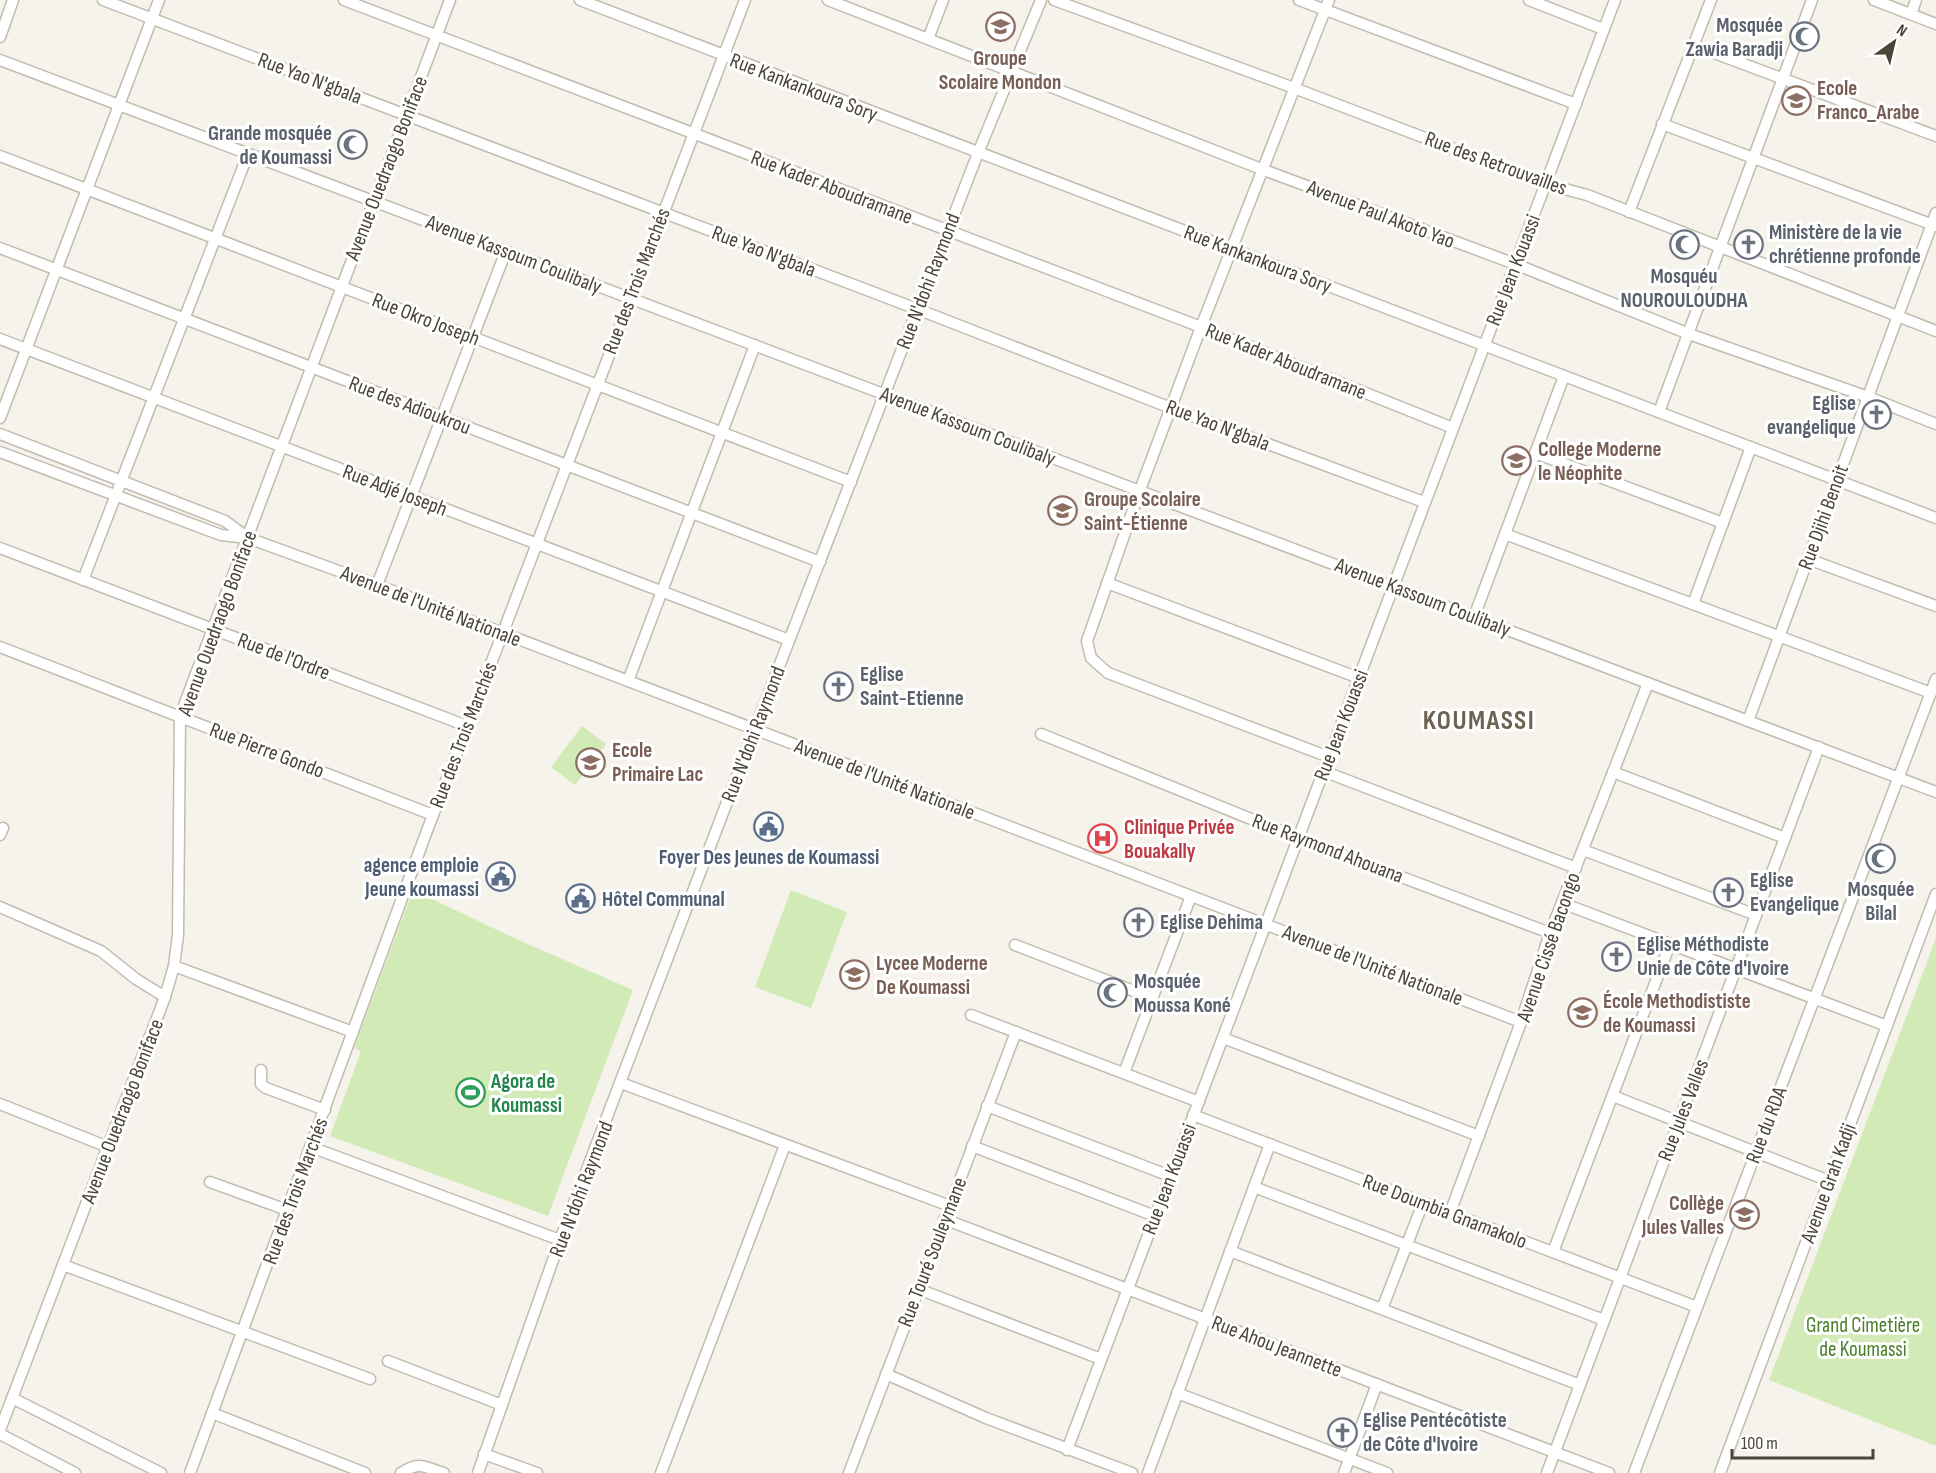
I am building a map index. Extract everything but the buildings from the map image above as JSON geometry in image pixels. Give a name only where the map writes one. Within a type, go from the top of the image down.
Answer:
[{"type":"street","points":[[0,37],[13,0]]},
{"type":"street","name":"Rue Yao N'gbala","points":[[103,0],[917,309],[1170,408],[1424,502]]},
{"type":"street","points":[[0,418],[159,0]]},
{"type":"street","name":"Rue Kader Aboudramane","points":[[344,0],[1201,327],[1453,428]]},
{"type":"street","name":"Avenue Ouedraogo Boniface","points":[[0,1432],[165,997],[174,966],[178,935],[180,716],[450,0]]},
{"type":"street","name":"Rue Kankankoura Sory","points":[[580,0],[1936,518]]},
{"type":"street","name":"Rue des Trois Marchés","points":[[190,1473],[502,633],[745,0]]},
{"type":"street","name":"Avenue Paul Akoto Yao","points":[[828,0],[1264,170],[1515,264],[1689,334],[1868,397],[1936,424]]},
{"type":"street","points":[[928,39],[943,0]]},
{"type":"street","name":"Rue N'dohi Raymond","points":[[478,1473],[561,1240],[789,640],[947,231],[1041,0]]},
{"type":"street","name":"Rue des Retrouvailles","points":[[1054,0],[1546,184],[1587,195],[1936,331]]},
{"type":"street","points":[[1299,0],[1328,5],[1576,104]]},
{"type":"street","points":[[1529,0],[1604,29]]},
{"type":"street","name":"Rue Jean Kouassi","points":[[1067,1449],[1615,0]]},
{"type":"street","points":[[1629,212],[1711,0]]},
{"type":"street","points":[[1659,412],[1812,0]]},
{"type":"street","points":[[1874,0],[1936,24]]},
{"type":"street","points":[[1911,14],[1916,0]]},
{"type":"street","points":[[1328,5],[1170,408],[1087,641],[1091,658],[1108,673],[1329,757]]},
{"type":"street","points":[[1693,45],[1936,136]]},
{"type":"street","name":"Avenue Kassoum Coulibaly","points":[[0,60],[1936,792]]},
{"type":"street","points":[[1662,124],[1934,225]]},
{"type":"street","points":[[83,580],[248,154]]},
{"type":"street","name":"Rue Okro Joseph","points":[[0,156],[851,482]]},
{"type":"street","name":"Rue Djihi Benoit","points":[[1749,721],[1898,315],[1934,225],[1936,213]]},
{"type":"street","name":"Rue des Adioukrou","points":[[0,248],[820,562]]},
{"type":"street","points":[[377,585],[506,251]]},
{"type":"street","name":"Rue Adjé Joseph","points":[[0,339],[789,640]]},
{"type":"street","points":[[628,681],[755,345]]},
{"type":"street","points":[[1474,617],[1564,376]]},
{"type":"street","name":"Avenue de l'Unité Nationale","points":[[0,434],[225,521],[248,538]]},
{"type":"street","points":[[1693,604],[1751,447]]},
{"type":"street","name":"Avenue de l'Unité Nationale","points":[[0,452],[221,535],[248,538],[377,585],[1521,1022]]},
{"type":"street","points":[[1535,453],[1723,523]]},
{"type":"street","points":[[1505,534],[1931,693]]},
{"type":"street","name":"Rue de l'Ordre","points":[[0,548],[467,726]]},
{"type":"street","points":[[1808,559],[1936,606]]},
{"type":"street","points":[[1107,583],[1359,678]]},
{"type":"street","name":"Rue Pierre Gondo","points":[[0,647],[434,815]]},
{"type":"street","name":"Rue du RDA","points":[[1634,1473],[1936,679]]},
{"type":"street","name":"Avenue Cissé Bacongo","points":[[1450,1213],[1521,1022],[1550,933],[1648,683]]},
{"type":"street","name":"Rue Raymond Ahouana","points":[[1041,734],[1298,838],[1550,933]]},
{"type":"street","name":"Rue Jules Valles","points":[[1547,1473],[1819,747]]},
{"type":"street","points":[[1323,771],[1576,868]]},
{"type":"street","points":[[1613,772],[1785,838]]},
{"type":"street","points":[[1583,850],[1756,915]]},
{"type":"street","name":"Avenue Grah Kadji","points":[[1720,1473],[1936,894]]},
{"type":"street","points":[[1124,1073],[1191,896]]},
{"type":"street","points":[[1562,903],[1887,1026]]},
{"type":"street","points":[[0,907],[101,951],[136,979],[165,997]]},
{"type":"street","points":[[1553,1252],[1670,944]]},
{"type":"street","points":[[1015,945],[1152,998]]},
{"type":"street","points":[[174,966],[353,1032]]},
{"type":"street","points":[[971,1015],[1199,1102]]},
{"type":"street","name":"Rue Touré Souleymane","points":[[849,1473],[1016,1032]]},
{"type":"street","points":[[1223,1038],[1479,1136]]},
{"type":"street","points":[[261,1070],[261,1084],[266,1089],[325,1110]]},
{"type":"street","points":[[621,1083],[950,1206]]},
{"type":"street","points":[[1613,1096],[1829,1181]]},
{"type":"street","points":[[0,1104],[108,1147]]},
{"type":"street","points":[[987,1106],[1170,1176]]},
{"type":"street","name":"Rue Doumbia Gnamakolo","points":[[1193,1115],[1697,1307]]},
{"type":"street","points":[[1148,1473],[1270,1144]]},
{"type":"street","points":[[661,1473],[785,1145]]},
{"type":"street","points":[[972,1146],[1155,1216]]},
{"type":"street","points":[[311,1147],[561,1240]]},
{"type":"street","points":[[210,1182],[287,1210]]},
{"type":"street","points":[[1254,1187],[1604,1320]]},
{"type":"street","points":[[1382,1309],[1423,1203]]},
{"type":"street","name":"Rue Ahou Jeannette","points":[[944,1219],[1609,1473]]},
{"type":"street","points":[[1230,1251],[1580,1385]]},
{"type":"street","points":[[63,1265],[370,1380]]},
{"type":"street","points":[[918,1289],[1101,1359]]},
{"type":"street","points":[[388,1361],[502,1405]]},
{"type":"street","points":[[886,1374],[986,1418],[1132,1473]]},
{"type":"street","points":[[1344,1473],[1377,1384]]},
{"type":"street","points":[[1177,1393],[1387,1473]]},
{"type":"street","points":[[12,1398],[161,1473]]},
{"type":"street","points":[[212,1413],[365,1473]]},
{"type":"street","points":[[0,1432],[55,1469],[75,1473]]},
{"type":"street","points":[[484,1454],[537,1473]]},
{"type":"street","points":[[401,1473],[413,1465],[418,1465],[444,1473]]},
{"type":"green space","points":[[582,726],[606,744],[575,785],[551,767]]},
{"type":"green space","name":"Agora de Koumassi","points":[[413,890],[514,938],[633,990],[548,1216],[330,1136],[361,1051],[354,1048]]},
{"type":"green space","points":[[791,890],[847,912],[811,1008],[755,987]]},
{"type":"green space","name":"Grand Cimetière de Koumassi","points":[[1936,938],[1936,1446],[1769,1380]]},
{"type":"place","name":"Groupe Scolaire Mondon","points":[[1000,27]]},
{"type":"place","name":"Mosquée Zawia Baradji","points":[[1804,37]]},
{"type":"place","name":"Ecole Franco_Arabe","points":[[1796,100]]},
{"type":"place","name":"Grande mosquée de Koumassi","points":[[353,145]]},
{"type":"place","name":"Ministère de la vie chrétienne profonde","points":[[1748,244]]},
{"type":"place","name":"Mosquéu NOUROULOUDHA","points":[[1684,245]]},
{"type":"place","name":"Eglise evangelique","points":[[1877,415]]},
{"type":"place","name":"College Moderne le Néophite","points":[[1517,461]]},
{"type":"place","name":"Groupe Scolaire Saint-Étienne","points":[[1063,511]]},
{"type":"place","name":"Eglise Saint-Etienne","points":[[839,686]]},
{"type":"place","name":"Ecole Primaire Lac","points":[[591,762]]},
{"type":"place","name":"Foyer Des Jeunes de Koumassi","points":[[769,826]]},
{"type":"place","name":"Clinique Privée Bouakally","points":[[1103,839]]},
{"type":"place","name":"Mosquée Bilal","points":[[1881,858]]},
{"type":"place","name":"agence emploie Jeune koumassi","points":[[500,877]]},
{"type":"place","name":"Eglise Evangelique","points":[[1729,892]]},
{"type":"place","name":"Hôtel Communal","points":[[581,899]]},
{"type":"place","name":"Eglise Dehima","points":[[1139,922]]},
{"type":"place","name":"Eglise Méthodiste Unie de Côte d'Ivoire","points":[[1616,956]]},
{"type":"place","name":"Lycee Moderne De Koumassi","points":[[855,975]]},
{"type":"place","name":"Mosquée Moussa Koné","points":[[1113,993]]},
{"type":"place","name":"École Methodististe de Koumassi","points":[[1582,1013]]},
{"type":"place","name":"Agora de Koumassi","points":[[470,1093]]},
{"type":"place","name":"Collège Jules Valles","points":[[1745,1215]]},
{"type":"place","name":"Eglise Pentécôtiste de Côte d'Ivoire","points":[[1342,1432]]},
{"type":"district","name":"KOUMASSI","points":[[1479,720]]}]
